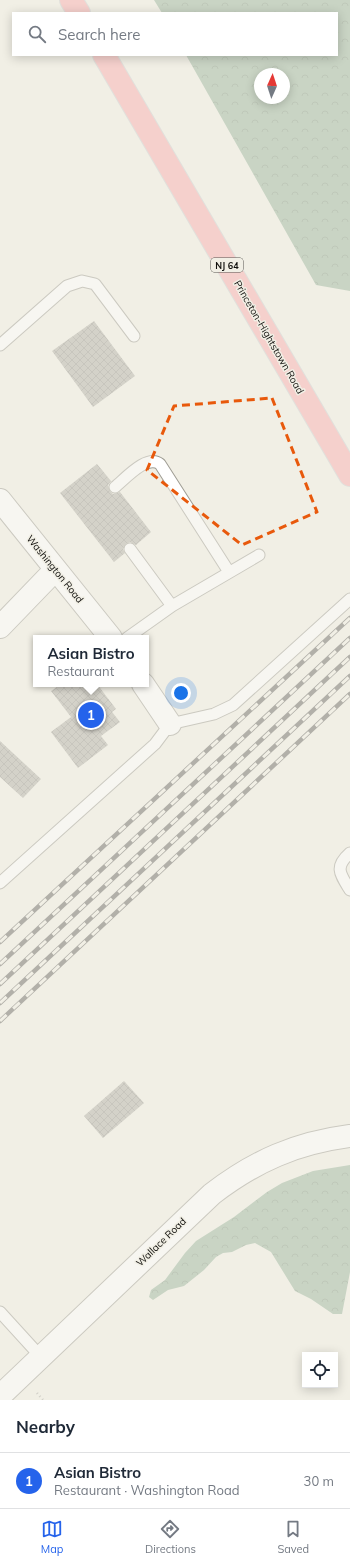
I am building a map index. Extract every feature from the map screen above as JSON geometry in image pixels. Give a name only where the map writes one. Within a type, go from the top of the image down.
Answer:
[{"type":"main road","points":[[71,0],[78,12]]},
{"type":"main road","name":"Princeton-Hightstown Road","points":[[105,56],[350,475]]},
{"type":"street","name":"Washington Road","points":[[0,500],[109,635]]},
{"type":"street","points":[[0,627],[55,570]]},
{"type":"street","points":[[145,687],[170,724]]},
{"type":"street","name":"Wallace Road","points":[[0,1396],[212,1194],[233,1178],[261,1161],[288,1150],[332,1138],[350,1136]]},
{"type":"lane","points":[[0,345],[67,286],[82,281],[95,284],[134,336]]},
{"type":"lane","points":[[115,487],[147,462],[154,461],[160,464],[229,572]]},
{"type":"lane","points":[[130,550],[172,606]]},
{"type":"lane","points":[[131,635],[172,606],[259,555]]},
{"type":"lane","points":[[0,883],[155,744],[170,724],[214,714],[233,705],[350,599]]},
{"type":"lane","points":[[350,853],[342,860],[340,870],[350,890]]},
{"type":"lane","points":[[0,1312],[41,1357]]},
{"type":"highlighted area","points":[[272,398],[317,512],[242,545],[147,470],[174,406]]},
{"type":"green space","points":[[154,0],[350,0],[350,291],[316,285],[187,56],[338,56],[338,12],[161,12]]},
{"type":"green space","points":[[350,1165],[350,1272],[342,1314],[333,1314],[311,1299],[295,1291],[271,1252],[255,1243],[246,1245],[232,1252],[223,1253],[216,1257],[204,1270],[184,1286],[168,1290],[153,1300],[149,1297],[151,1290],[165,1280],[196,1241],[234,1217],[267,1192],[282,1183],[313,1171]]},
{"type":"building","points":[[94,321],[135,376],[93,407],[52,351]]},
{"type":"building","points":[[97,464],[111,481],[108,485],[110,491],[113,494],[120,492],[151,532],[136,545],[130,542],[126,544],[123,549],[125,553],[114,562],[60,493]]},
{"type":"building","points":[[57,687],[99,687],[116,709],[112,712],[120,722],[101,736],[108,745],[78,768],[51,732],[71,717],[51,691]]},
{"type":"building","points":[[0,741],[41,779],[23,798],[0,777]]},
{"type":"building","points":[[124,1081],[144,1103],[103,1138],[84,1116]]},
{"type":"railway","points":[[0,942],[350,618]]},
{"type":"railway","points":[[0,964],[350,638]]},
{"type":"railway","points":[[0,984],[350,657]]},
{"type":"railway","points":[[0,1003],[350,676]]},
{"type":"railway","points":[[0,1021],[350,694]]},
{"type":"place","name":"Asian Bistro","points":[[91,715]]}]
